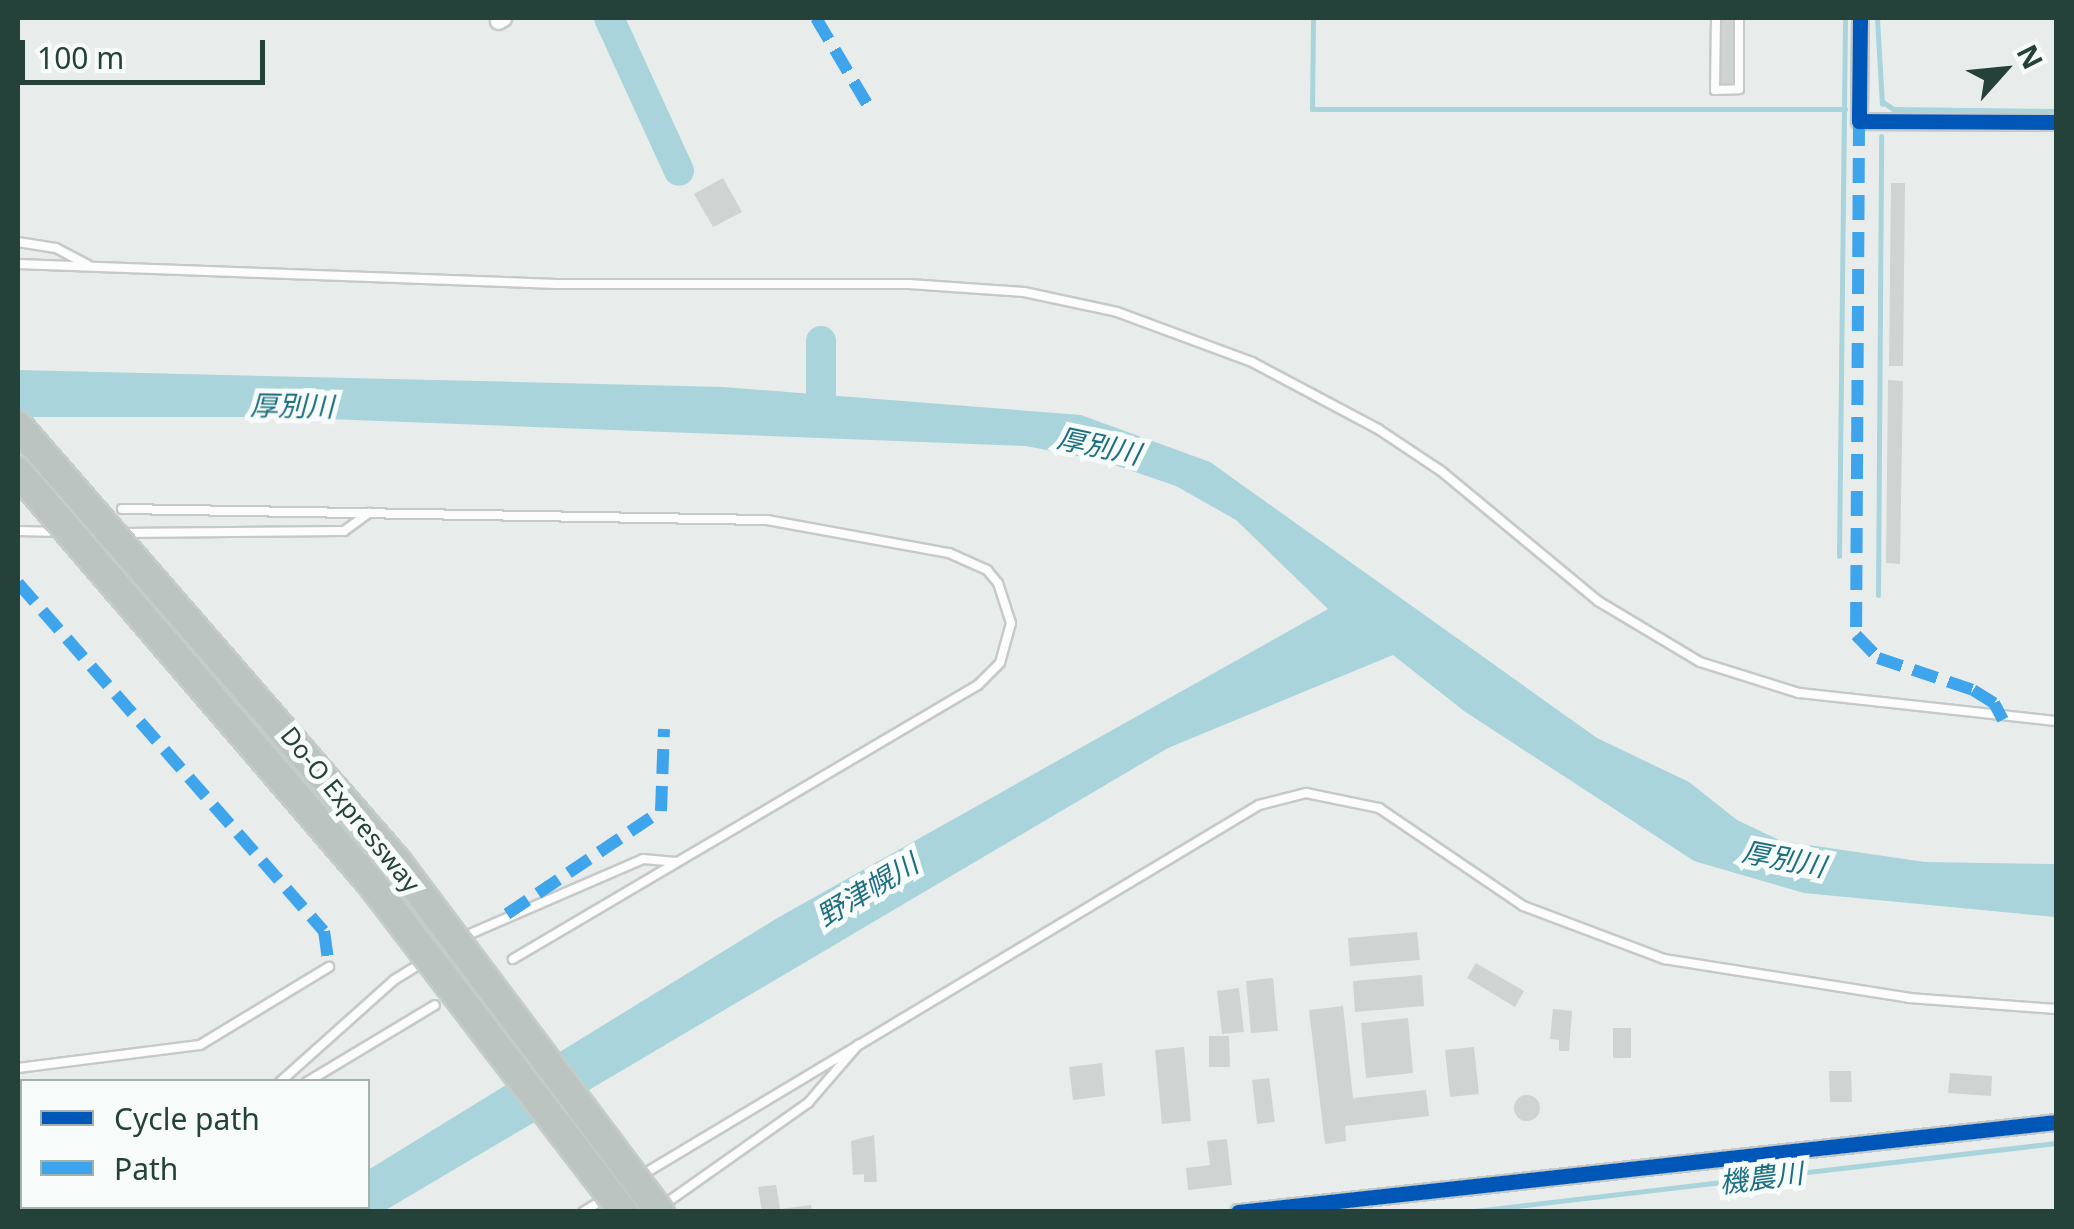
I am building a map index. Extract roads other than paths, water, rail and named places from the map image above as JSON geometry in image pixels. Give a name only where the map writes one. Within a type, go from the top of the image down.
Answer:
[{"type":"highway","name":"Do-O Expressway","points":[[18,426],[396,862],[657,1212]]},
{"type":"highway","name":"Do-O Expressway","points":[[18,472],[360,869],[624,1212]]},
{"type":"street","points":[[1860,18],[1859,121],[2056,122]]},
{"type":"street","points":[[1238,1212],[2056,1122]]},
{"type":"lane","points":[[1716,18],[1715,90],[1739,89],[1738,18]]},
{"type":"lane","points":[[18,242],[56,248],[90,266]]},
{"type":"lane","points":[[18,264],[557,284],[909,284],[1024,292],[1118,312],[1252,362],[1378,429],[1441,472],[1598,601],[1700,662],[1798,692],[2056,721]]},
{"type":"lane","points":[[122,509],[767,520],[872,535],[950,553],[987,570],[1008,603],[1011,623],[1000,662],[978,685],[513,959]]},
{"type":"lane","points":[[100,532],[293,534],[356,528],[369,514]]},
{"type":"lane","points":[[18,532],[81,532]]},
{"type":"lane","points":[[583,1212],[860,1041],[1260,804],[1306,793],[1379,808],[1523,906],[1664,959],[1909,998],[2056,1009]]},
{"type":"lane","points":[[283,1079],[394,980],[488,922],[642,859],[676,862]]},
{"type":"lane","points":[[18,1068],[200,1045],[329,966]]},
{"type":"lane","points":[[311,1079],[435,1005]]},
{"type":"lane","points":[[657,1212],[808,1104],[860,1041]]},
{"type":"water","points":[[18,370],[723,387],[1081,415],[1210,462],[1597,738],[1689,782],[1737,820],[1781,841],[1925,862],[2056,864],[2056,917],[1804,893],[1694,861],[1464,711],[1393,655],[1168,748],[384,1211],[299,1211],[370,1209],[370,1169],[779,917],[1328,609],[1236,520],[1176,486],[1103,461],[1026,446],[276,417],[18,417]]},
{"type":"waterway","points":[[609,18],[679,171]]},
{"type":"waterway","points":[[1313,18],[1312,109],[1845,109]]},
{"type":"waterway","points":[[1839,556],[1845,18]]},
{"type":"waterway","points":[[1877,18],[1882,104]]},
{"type":"waterway","points":[[1883,102],[1893,109],[2056,111]]},
{"type":"waterway","points":[[1878,595],[1881,136]]},
{"type":"waterway","points":[[821,341],[821,413]]},
{"type":"waterway","name":"機農川","points":[[1466,1212],[2056,1143]]},
{"type":"water label","name":"厚別川","points":[[292,405]]},
{"type":"water label","name":"厚別川","points":[[1099,445]]},
{"type":"water label","name":"厚別川","points":[[1784,858]]},
{"type":"water label","name":"野津幌川","points":[[867,889]]}]
